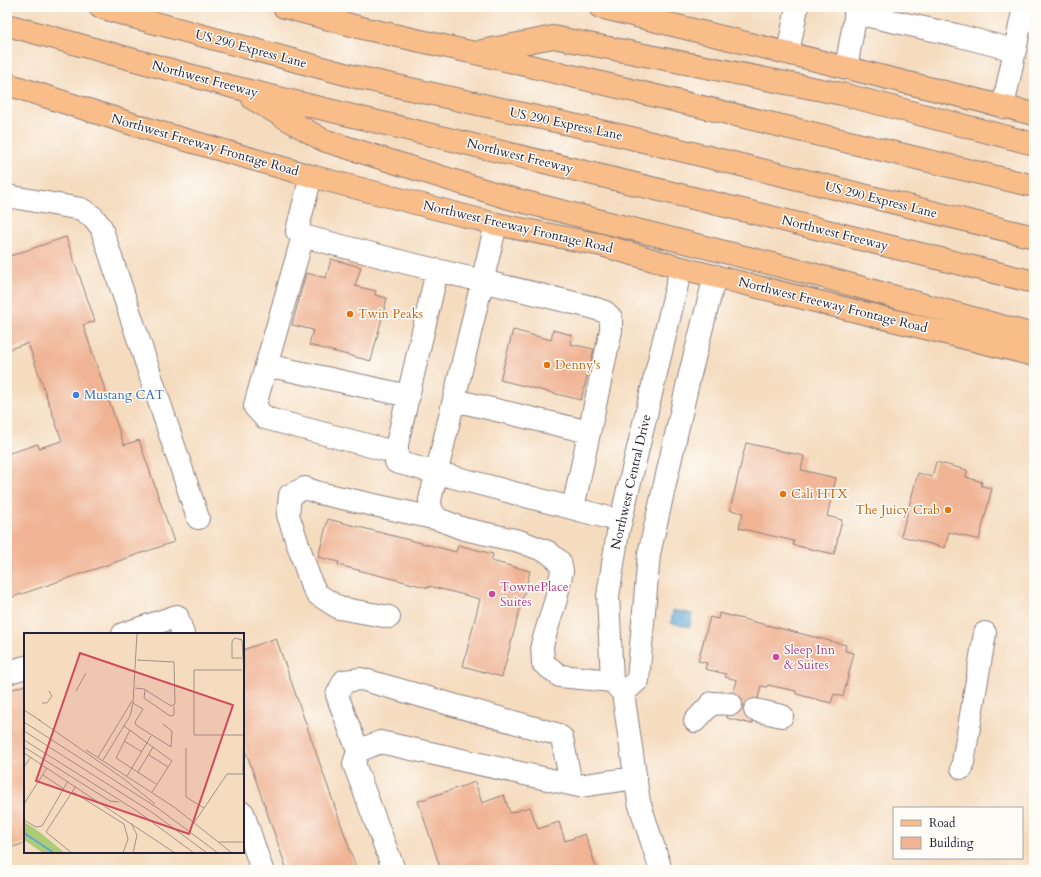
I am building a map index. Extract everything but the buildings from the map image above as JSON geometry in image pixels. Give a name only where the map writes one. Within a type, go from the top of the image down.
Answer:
[{"type":"main road","name":"US 290 Express Lane","points":[[100,7],[356,77],[623,136],[1034,238]]},
{"type":"main road","points":[[284,7],[362,28],[475,53],[1034,186]]},
{"type":"main road","points":[[600,7],[1034,114]]},
{"type":"main road","name":"Northwest Freeway","points":[[7,25],[233,87],[723,205],[1034,282]]},
{"type":"main road","points":[[475,53],[553,37],[842,94],[1034,144]]},
{"type":"main road","name":"Northwest Freeway Frontage Road","points":[[7,84],[148,129],[311,176],[496,224],[600,245],[681,268],[1034,355]]},
{"type":"main road","points":[[233,87],[323,140],[509,198],[816,275],[1034,335]]},
{"type":"street","points":[[1003,107],[1024,7]]},
{"type":"street","points":[[788,53],[790,8]]},
{"type":"street","points":[[846,68],[856,10],[1014,50]]},
{"type":"street","points":[[311,176],[297,231],[302,236],[437,271],[591,307],[605,312],[611,318],[611,330],[573,508]]},
{"type":"street","points":[[7,196],[81,209],[93,217],[101,227],[198,518]]},
{"type":"street","points":[[438,519],[431,510],[430,500],[496,224]]},
{"type":"street","points":[[302,236],[255,407],[265,418],[397,453]]},
{"type":"street","name":"Northwest Central Drive","points":[[661,870],[639,802],[617,687],[608,596],[621,521],[681,268]]},
{"type":"street","points":[[437,271],[397,444],[396,462],[621,521]]},
{"type":"street","points":[[389,617],[339,608],[317,594],[311,583],[288,515],[290,495],[305,488],[319,493],[438,519],[464,529],[519,541],[548,552],[560,562],[562,572],[542,645],[543,663],[560,676],[617,687],[638,680],[649,554],[691,370],[715,276]]},
{"type":"street","points":[[266,365],[409,396]]},
{"type":"street","points":[[454,400],[589,432]]},
{"type":"street","points":[[627,497],[659,508]]},
{"type":"street","points":[[126,633],[177,616],[183,633]]},
{"type":"street","points":[[962,768],[985,633]]},
{"type":"street","points":[[7,673],[24,667]]},
{"type":"street","points":[[394,870],[354,764],[358,751],[337,695],[344,681],[361,679],[556,734],[562,738],[571,784]]},
{"type":"street","points":[[695,721],[712,703],[731,704]]},
{"type":"street","points":[[755,710],[782,716]]},
{"type":"street","points":[[358,751],[380,742],[579,786],[635,778]]},
{"type":"street","points":[[244,816],[262,870]]},
{"type":"water","points":[[673,610],[692,614],[690,627],[671,623]]},
{"type":"place","name":"Twin Peaks","points":[[350,314]]},
{"type":"place","name":"Denny's","points":[[547,365]]},
{"type":"place","name":"Mustang CAT","points":[[76,395]]},
{"type":"place","name":"Cali HTX","points":[[783,494]]},
{"type":"place","name":"The Juicy Crab","points":[[948,510]]},
{"type":"place","name":"TownePlace Suites","points":[[492,594]]},
{"type":"place","name":"Sleep Inn & Suites","points":[[776,657]]}]
